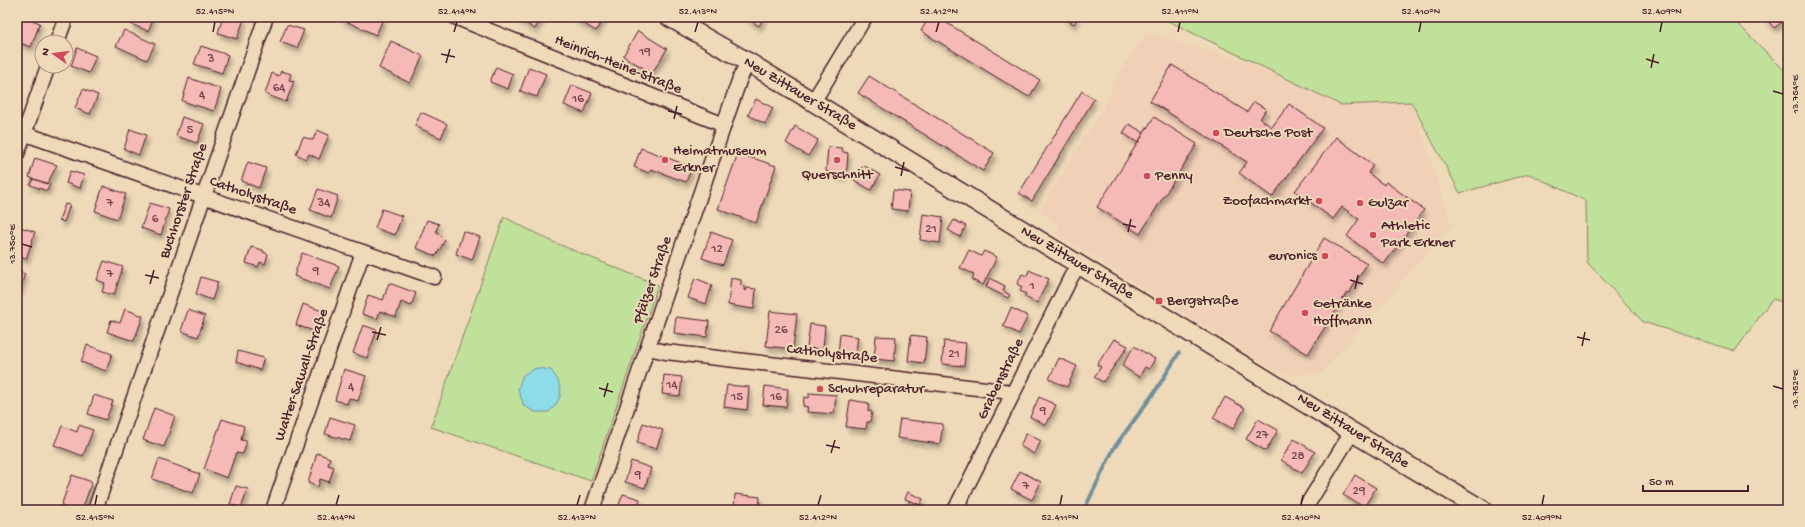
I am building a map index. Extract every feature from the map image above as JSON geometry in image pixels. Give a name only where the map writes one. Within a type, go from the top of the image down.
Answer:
[{"type":"main road","name":"Neu Zittauer Straße","points":[[669,17],[748,62],[1352,432],[1483,510]]},
{"type":"street","points":[[60,34],[66,17]]},
{"type":"street","name":"Buchhorster Straße","points":[[95,510],[266,17]]},
{"type":"street","name":"Heinrich-Heine-Straße","points":[[455,17],[724,125]]},
{"type":"street","points":[[813,102],[865,17]]},
{"type":"street","name":"Pfälzer Straße","points":[[592,510],[740,78],[748,62]]},
{"type":"street","points":[[17,154],[21,132],[45,74]]},
{"type":"street","name":"Catholystraße","points":[[21,132],[434,277]]},
{"type":"street","name":"Walter-Sawall-Straße","points":[[273,510],[363,252]]},
{"type":"street","name":"Grabenstraße","points":[[956,510],[1079,264]]},
{"type":"street","name":"Catholystraße","points":[[648,348],[666,352],[1003,391],[1012,396]]},
{"type":"street","points":[[1304,510],[1352,432]]},
{"type":"shaded area","points":[[1147,32],[1268,69],[1341,105],[1411,102],[1452,225],[1320,374],[1281,374],[1055,233],[1060,225],[1039,211],[1102,110],[1122,68]]},
{"type":"green space","points":[[1160,17],[1735,17],[1733,19],[1788,74],[1788,303],[1772,299],[1735,351],[1643,322],[1587,262],[1586,201],[1529,174],[1460,193],[1411,102],[1341,105]]},
{"type":"green space","points":[[504,217],[553,242],[658,285],[591,481],[431,427]]},
{"type":"water","points":[[536,368],[551,370],[560,386],[560,396],[558,401],[549,412],[535,412],[524,406],[518,389],[523,375]]},
{"type":"building","points":[[23,17],[40,23],[36,34],[34,34],[31,47],[17,42],[17,35]]},
{"type":"building","points":[[134,17],[154,17],[148,31],[131,24]]},
{"type":"building","points":[[223,17],[237,17],[244,19],[237,39],[218,33]]},
{"type":"building","points":[[342,17],[384,17],[376,35],[341,19]]},
{"type":"building","points":[[515,17],[542,17],[535,29]]},
{"type":"building","points":[[572,17],[604,17],[596,31]]},
{"type":"building","points":[[745,17],[764,17],[759,26]]},
{"type":"building","points":[[929,17],[937,17],[1040,80],[1029,97],[921,31]]},
{"type":"building","points":[[1062,17],[1078,17],[1074,24]]},
{"type":"building","points":[[1765,17],[1785,17],[1786,19],[1774,28]]},
{"type":"building","points":[[287,25],[304,30],[297,48],[280,42]]},
{"type":"building","points":[[124,30],[155,44],[147,60],[116,46]]},
{"type":"building","points":[[638,31],[667,49],[652,73],[623,56]]},
{"type":"building","points":[[391,41],[423,56],[410,83],[379,68]]},
{"type":"building","points":[[201,46],[228,55],[222,73],[194,64]]},
{"type":"building","points":[[77,48],[96,56],[89,73],[74,67],[74,57]]},
{"type":"building","points":[[1172,65],[1247,112],[1254,102],[1266,109],[1260,119],[1272,127],[1289,104],[1323,128],[1272,197],[1239,173],[1247,162],[1150,101]]},
{"type":"building","points":[[496,67],[513,74],[508,89],[490,82]]},
{"type":"building","points":[[529,67],[546,74],[537,97],[520,91]]},
{"type":"building","points":[[281,71],[291,74],[289,80],[294,81],[286,102],[265,94],[272,73],[279,76]]},
{"type":"building","points":[[869,76],[994,153],[983,171],[858,93]]},
{"type":"building","points":[[189,78],[221,89],[214,111],[182,101]]},
{"type":"building","points":[[572,85],[592,93],[584,113],[564,105]]},
{"type":"building","points":[[83,89],[98,95],[90,114],[75,108]]},
{"type":"building","points":[[1082,91],[1094,99],[1032,201],[1019,193]]},
{"type":"building","points":[[756,99],[773,108],[765,124],[748,115]]},
{"type":"building","points":[[421,112],[447,124],[441,138],[415,126]]},
{"type":"building","points":[[182,117],[204,124],[197,143],[176,136]]},
{"type":"building","name":"Penny","points":[[1154,117],[1197,144],[1140,234],[1097,207]]},
{"type":"building","points":[[1129,124],[1144,133],[1138,143],[1123,133]]},
{"type":"building","points":[[795,126],[818,140],[808,156],[786,143]]},
{"type":"building","points":[[130,129],[146,135],[139,155],[124,149]]},
{"type":"building","points":[[317,130],[329,135],[319,159],[309,154],[306,159],[296,154],[303,137],[313,140]]},
{"type":"building","points":[[1336,137],[1373,165],[1368,173],[1384,185],[1386,182],[1424,210],[1384,264],[1347,236],[1359,219],[1342,207],[1333,219],[1295,191]]},
{"type":"building","name":"Querschnitt","points":[[828,147],[842,148],[843,152],[848,153],[847,168],[841,177],[826,171]]},
{"type":"building","points":[[641,148],[692,167],[686,182],[651,169],[649,173],[634,167]]},
{"type":"building","points":[[738,153],[776,166],[756,223],[718,209]]},
{"type":"building","points":[[35,158],[57,165],[47,184],[29,177]]},
{"type":"building","points":[[248,162],[266,168],[259,188],[241,181]]},
{"type":"building","points":[[863,165],[880,175],[871,190],[854,180]]},
{"type":"building","points":[[70,171],[84,175],[80,188],[66,183]]},
{"type":"building","points":[[33,179],[50,184],[47,191],[30,185]]},
{"type":"building","points":[[103,186],[126,194],[117,219],[95,211]]},
{"type":"building","points":[[318,189],[338,196],[331,218],[310,210]]},
{"type":"building","points":[[893,190],[910,192],[908,211],[891,209]]},
{"type":"building","points":[[150,203],[169,209],[161,235],[141,228]]},
{"type":"building","points":[[65,204],[70,205],[64,222],[59,220]]},
{"type":"building","points":[[382,209],[402,216],[395,235],[375,228]]},
{"type":"building","points":[[923,214],[943,217],[940,243],[920,240]]},
{"type":"building","points":[[427,220],[439,224],[436,231],[445,240],[436,256],[416,248]]},
{"type":"building","points":[[954,220],[966,226],[960,237],[948,230]]},
{"type":"building","points":[[17,226],[35,232],[26,259],[17,256]]},
{"type":"building","points":[[463,231],[480,237],[472,260],[456,254]]},
{"type":"building","points":[[711,232],[732,240],[723,265],[702,258]]},
{"type":"building","points":[[1324,238],[1367,264],[1349,293],[1347,292],[1308,354],[1269,331]]},
{"type":"building","points":[[251,247],[263,250],[263,252],[268,254],[265,264],[260,262],[258,267],[246,263]]},
{"type":"building","points":[[969,250],[981,256],[984,251],[997,257],[983,285],[972,280],[974,274],[960,268]]},
{"type":"building","points":[[302,253],[339,266],[330,289],[294,276]]},
{"type":"building","points":[[104,261],[123,267],[114,295],[102,292],[105,283],[97,280]]},
{"type":"building","points":[[1029,270],[1049,279],[1037,303],[1025,297],[1026,294],[1020,291],[1022,287],[1017,284],[1022,274],[1027,276]]},
{"type":"building","points":[[17,271],[25,274],[17,296]]},
{"type":"building","points":[[201,277],[218,282],[212,300],[196,294]]},
{"type":"building","points":[[695,278],[712,285],[706,304],[688,298]]},
{"type":"building","points":[[731,278],[741,280],[741,285],[744,286],[744,290],[746,291],[747,288],[756,289],[754,309],[728,305]]},
{"type":"building","points":[[990,278],[1005,286],[1003,291],[1010,295],[1008,298],[986,287]]},
{"type":"building","points":[[389,283],[416,293],[411,306],[401,302],[396,317],[380,311],[377,319],[362,314],[368,295],[383,300]]},
{"type":"building","points":[[303,304],[322,311],[314,331],[296,325]]},
{"type":"building","points":[[1011,308],[1028,316],[1019,334],[1003,326]]},
{"type":"building","points":[[125,309],[143,316],[134,341],[107,332],[111,320],[120,323]]},
{"type":"building","points":[[188,310],[205,316],[198,337],[181,331]]},
{"type":"building","points":[[770,311],[797,314],[793,349],[766,346]]},
{"type":"building","points":[[676,317],[709,321],[707,337],[674,333]]},
{"type":"building","points":[[810,324],[825,326],[823,349],[807,348]]},
{"type":"building","points":[[363,325],[377,330],[367,358],[353,353]]},
{"type":"building","points":[[840,334],[858,337],[855,357],[838,355]]},
{"type":"building","points":[[911,335],[927,337],[924,363],[908,361]]},
{"type":"building","points":[[876,336],[896,337],[894,361],[874,359]]},
{"type":"building","points":[[1114,339],[1128,346],[1103,382],[1094,377],[1101,367],[1097,365]]},
{"type":"building","points":[[944,341],[966,343],[964,366],[942,364]]},
{"type":"building","points":[[87,345],[112,354],[106,371],[81,362]]},
{"type":"building","points":[[1134,346],[1155,359],[1149,369],[1145,367],[1139,377],[1122,366]]},
{"type":"building","points":[[238,351],[264,358],[260,370],[236,362]]},
{"type":"building","points":[[1059,358],[1077,366],[1067,387],[1049,379]]},
{"type":"building","points":[[344,369],[366,376],[358,401],[349,398],[347,404],[335,400]]},
{"type":"building","points":[[664,375],[682,377],[680,396],[662,394]]},
{"type":"building","points":[[727,385],[749,387],[747,410],[724,407]]},
{"type":"building","points":[[765,386],[788,389],[786,407],[763,405]]},
{"type":"building","points":[[809,393],[836,395],[834,414],[807,412],[808,407],[803,406],[804,397],[809,398]]},
{"type":"building","points":[[94,395],[113,401],[106,420],[88,414]]},
{"type":"building","points":[[1039,397],[1056,405],[1046,425],[1030,417]]},
{"type":"building","points":[[1225,397],[1245,408],[1233,429],[1213,418]]},
{"type":"building","points":[[850,400],[869,403],[868,411],[872,412],[870,422],[867,422],[866,429],[846,427]]},
{"type":"building","points":[[154,408],[175,416],[164,447],[143,440]]},
{"type":"building","points":[[330,417],[355,425],[350,441],[325,434]]},
{"type":"building","points":[[222,419],[244,426],[241,440],[247,441],[243,454],[236,453],[227,478],[204,469]]},
{"type":"building","points":[[900,419],[943,424],[940,444],[897,438]]},
{"type":"building","points":[[1258,419],[1278,430],[1266,451],[1246,439]]},
{"type":"building","points":[[643,423],[663,430],[656,449],[637,443]]},
{"type":"building","points":[[79,425],[93,430],[83,456],[54,445],[62,426],[77,432]]},
{"type":"building","points":[[1026,433],[1041,441],[1034,454],[1020,446]]},
{"type":"building","points":[[1294,439],[1315,452],[1302,473],[1281,460]]},
{"type":"building","points":[[317,453],[330,458],[328,465],[334,467],[329,482],[320,479],[318,487],[308,483]]},
{"type":"building","points":[[159,459],[200,474],[193,493],[152,479]]},
{"type":"building","points":[[631,461],[651,468],[645,488],[625,482]]},
{"type":"building","points":[[1020,471],[1041,482],[1032,500],[1011,489]]},
{"type":"building","points":[[72,475],[92,482],[82,510],[70,510],[61,506]]},
{"type":"building","points":[[1355,475],[1376,488],[1364,507],[1343,495]]},
{"type":"building","points":[[236,486],[248,489],[241,508],[230,504]]},
{"type":"building","points":[[908,492],[923,499],[920,505],[905,499]]},
{"type":"building","points":[[623,494],[640,499],[636,510],[617,510]]},
{"type":"building","points":[[735,494],[760,497],[759,510],[734,510]]},
{"type":"building","points":[[910,501],[920,505],[930,510],[905,510]]},
{"type":"waterway","points":[[1084,510],[1114,448],[1156,390],[1179,353]]},
{"type":"place","name":"Deutsche Post","points":[[1216,133]]},
{"type":"place","name":"Heimatmuseum Erkner","points":[[665,160]]},
{"type":"place","name":"Querschnitt","points":[[837,160]]},
{"type":"place","name":"Penny","points":[[1147,176]]},
{"type":"place","name":"Zoofachmarkt","points":[[1319,201]]},
{"type":"place","name":"Gulzar","points":[[1360,203]]},
{"type":"place","name":"Athletic Park Erkner","points":[[1373,235]]},
{"type":"place","name":"euronics","points":[[1325,256]]},
{"type":"place","name":"Bergstraße","points":[[1159,301]]},
{"type":"place","name":"Getränke Hoffmann","points":[[1305,313]]},
{"type":"place","name":"Schuhreparatur","points":[[820,389]]}]
